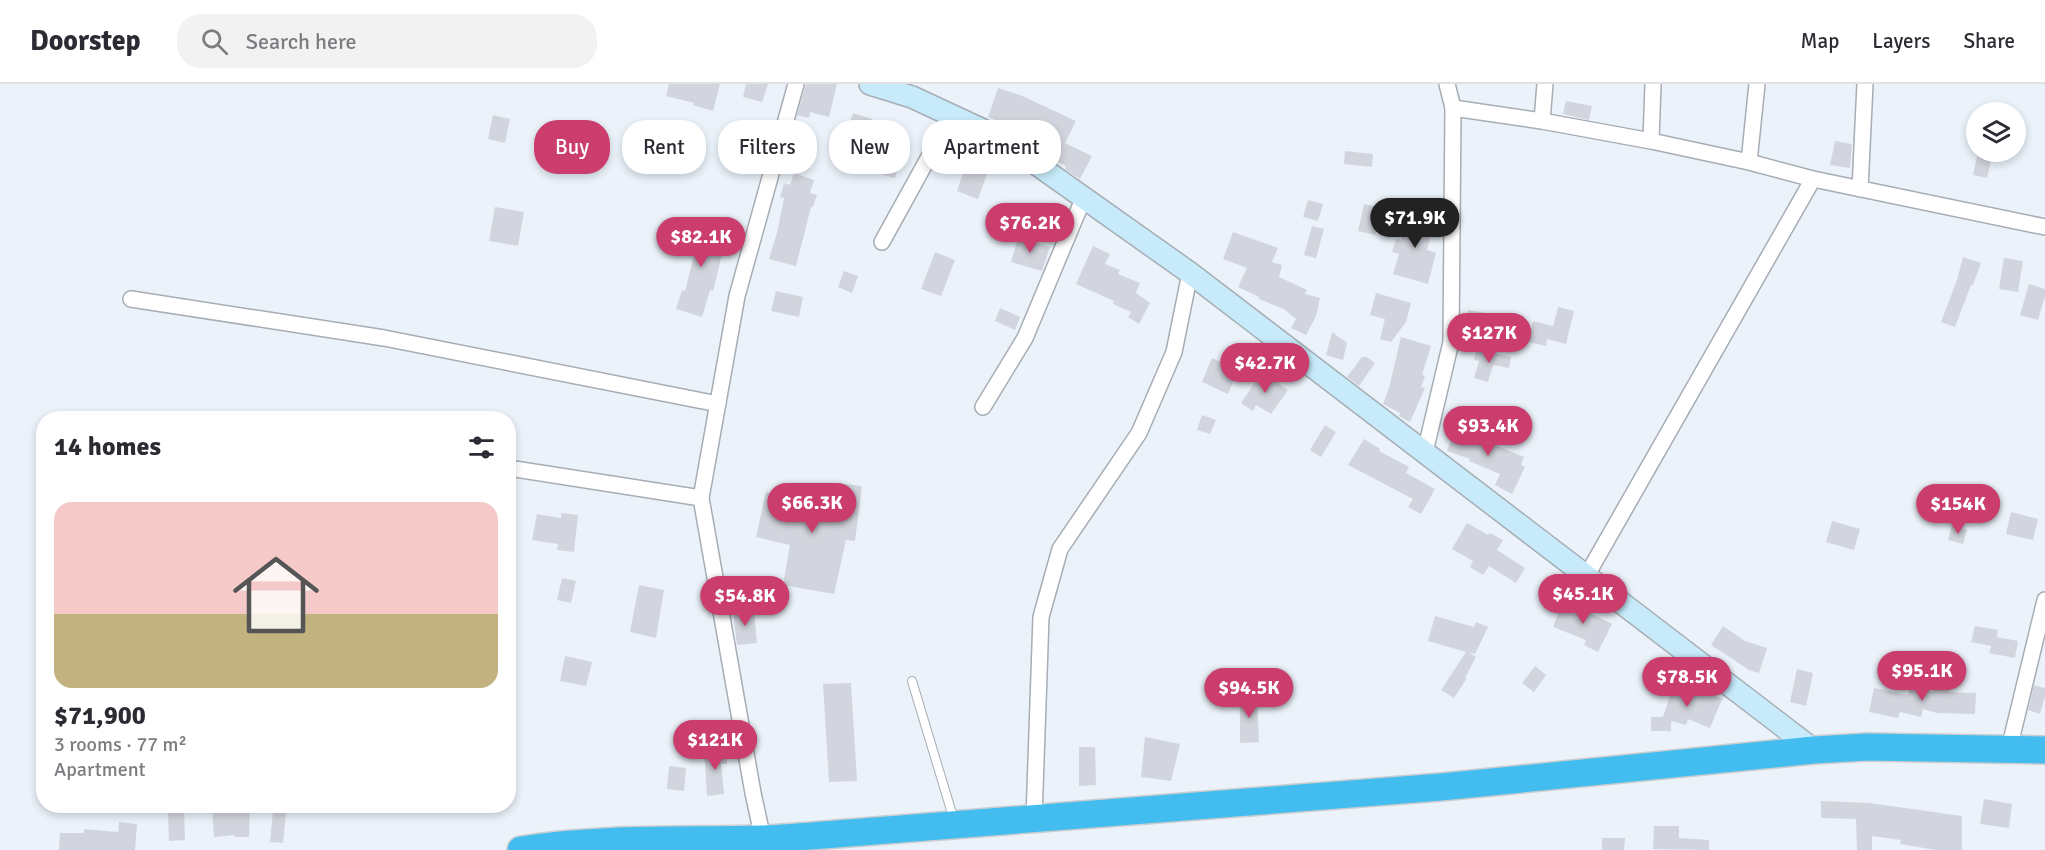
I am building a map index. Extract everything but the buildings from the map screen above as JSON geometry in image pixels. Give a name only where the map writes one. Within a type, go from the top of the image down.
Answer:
[{"type":"highway","points":[[521,850],[556,844],[622,840],[763,838],[836,842],[955,825],[1441,787],[1814,750],[1867,747],[2045,750]]},
{"type":"street","points":[[763,838],[701,498],[737,296],[796,84]]},
{"type":"street","points":[[870,84],[912,97],[998,137],[1084,197],[1190,273],[1814,750]]},
{"type":"street","points":[[1425,452],[1451,342],[1453,108],[1447,84]]},
{"type":"street","points":[[1542,121],[1545,84]]},
{"type":"street","points":[[1651,141],[1653,84]]},
{"type":"street","points":[[1749,162],[1757,84]]},
{"type":"street","points":[[1860,189],[1865,84]]},
{"type":"street","points":[[1453,108],[1542,121],[1651,141],[1749,162],[1813,179],[2045,226]]},
{"type":"street","points":[[882,242],[952,116]]},
{"type":"street","points":[[1587,575],[1813,179]]},
{"type":"street","points":[[982,407],[1025,338],[1084,197]]},
{"type":"street","points":[[1034,818],[1041,617],[1060,549],[1139,433],[1174,352],[1190,273]]},
{"type":"street","points":[[131,299],[384,338],[718,404]]},
{"type":"street","points":[[516,469],[701,498]]},
{"type":"street","points":[[2009,749],[2045,600]]},
{"type":"lane","points":[[912,681],[955,825]]}]
